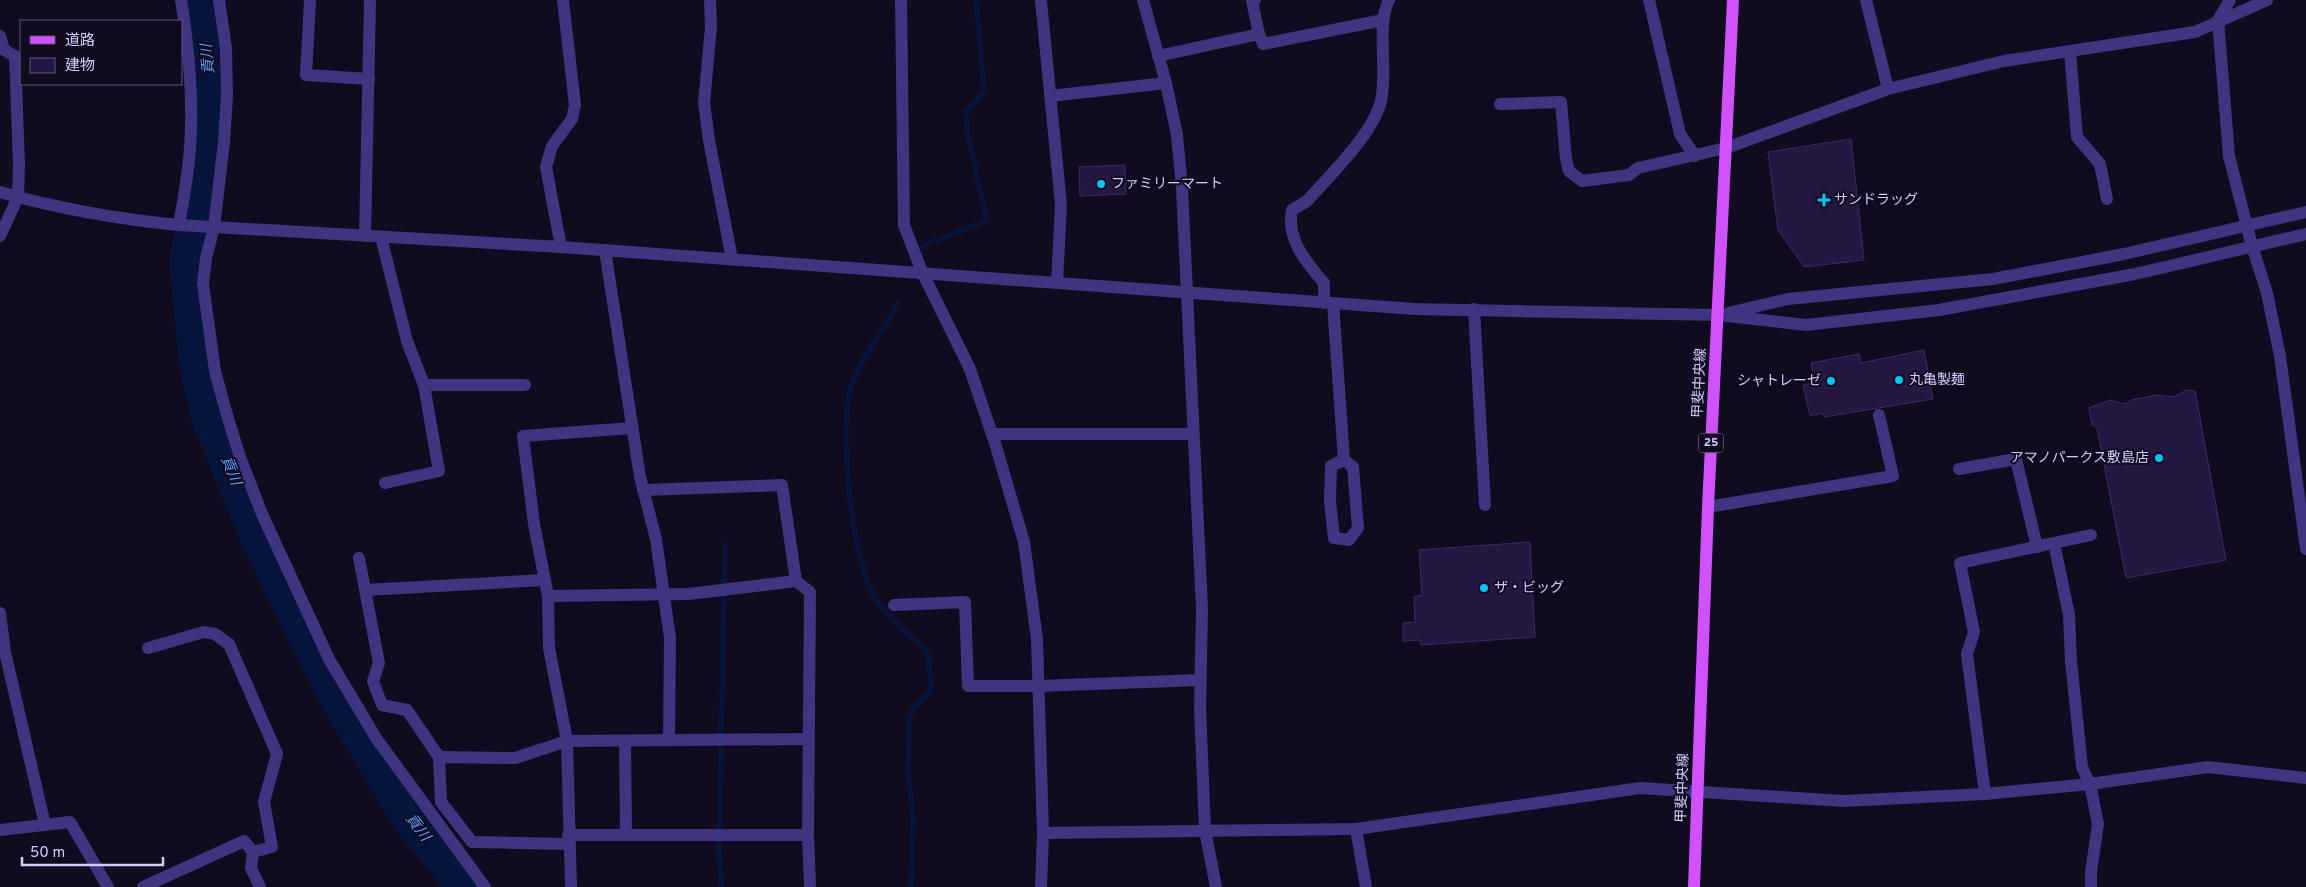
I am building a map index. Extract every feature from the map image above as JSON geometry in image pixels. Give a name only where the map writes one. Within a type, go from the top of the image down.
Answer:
[{"type":"main road","name":"甲斐中央線","points":[[1694,887],[1708,507],[1733,0]]},
{"type":"street","points":[[178,225],[188,167],[190,126],[190,76],[181,0]]},
{"type":"street","points":[[219,0],[226,48],[227,96],[224,142],[202,284],[215,371],[240,457],[262,514],[330,659],[350,696],[376,738],[485,887]]},
{"type":"street","points":[[310,0],[306,75],[369,80]]},
{"type":"street","points":[[364,236],[370,0]]},
{"type":"street","points":[[561,247],[546,167],[552,146],[572,119],[575,105],[563,0]]},
{"type":"street","points":[[710,0],[712,27],[704,104],[732,259]]},
{"type":"street","points":[[901,0],[904,225],[922,272],[970,369],[992,434],[1024,542],[1037,639],[1043,833],[1041,887]]},
{"type":"street","points":[[1143,0],[1166,82],[1177,134],[1188,291],[1202,609],[1200,708],[1205,830],[1216,887]]},
{"type":"street","points":[[1255,0],[1252,1],[1263,44],[1383,20]]},
{"type":"street","points":[[1344,460],[1331,466],[1330,501],[1334,538],[1349,540],[1358,528],[1353,467],[1344,460],[1328,303],[1324,283],[1299,253],[1290,222],[1292,210],[1307,201],[1374,122],[1381,100],[1385,51],[1383,12],[1390,0]]},
{"type":"street","points":[[1649,0],[1680,134],[1695,156]]},
{"type":"street","points":[[1866,0],[1888,89]]},
{"type":"street","points":[[2230,0],[2218,20],[2229,156],[2266,293],[2280,356],[2306,549]]},
{"type":"street","points":[[1500,104],[1561,102],[1566,159],[1570,171],[1582,181],[1629,175],[1638,168],[1726,148],[1888,89],[2004,62],[2195,32],[2218,20],[2267,0]]},
{"type":"street","points":[[1041,1],[1061,205],[1057,282]]},
{"type":"street","points":[[1158,56],[1259,34]]},
{"type":"street","points":[[0,36],[4,50],[18,55],[19,164],[18,197],[0,236]]},
{"type":"street","points":[[2070,51],[2077,137],[2100,164],[2107,199]]},
{"type":"street","points":[[1050,96],[1166,82]]},
{"type":"street","points":[[0,192],[48,206],[115,218],[178,225],[561,247],[1188,291],[1415,309],[1718,315],[1806,325],[1939,310],[2135,274],[2306,234]]},
{"type":"street","points":[[1718,315],[1788,299],[1993,279],[2124,254],[2246,224],[2306,212]]},
{"type":"street","points":[[381,237],[407,341],[424,386],[439,471],[385,483]]},
{"type":"street","points":[[605,250],[632,428],[643,490],[656,539],[670,638],[670,740]]},
{"type":"street","points":[[1474,310],[1485,505]]},
{"type":"street","points":[[424,386],[525,385]]},
{"type":"street","points":[[1708,507],[1893,476],[1879,416]]},
{"type":"street","points":[[571,887],[568,839],[567,742],[548,648],[548,596],[534,524],[523,436],[632,428]]},
{"type":"street","points":[[992,434],[1193,434]]},
{"type":"street","points":[[1959,469],[2016,459],[2037,547]]},
{"type":"street","points":[[643,490],[782,485],[796,580],[810,592],[808,739],[810,887]]},
{"type":"street","points":[[1985,794],[1967,654],[1974,632],[1960,563],[2091,535]]},
{"type":"street","points":[[2054,543],[2068,615],[2082,767],[2090,784],[2098,824],[2091,872],[2092,887]]},
{"type":"street","points":[[359,558],[379,663],[373,681],[382,705],[407,710],[439,757],[441,802],[472,842],[626,835],[808,835]]},
{"type":"street","points":[[365,590],[544,580]]},
{"type":"street","points":[[548,596],[663,594],[712,591],[796,580]]},
{"type":"street","points":[[894,605],[965,602],[968,686],[1038,686],[1200,680]]},
{"type":"street","points":[[0,613],[2,652],[45,825]]},
{"type":"street","points":[[148,648],[204,632],[215,634],[229,644],[277,754],[264,802],[272,847],[253,852]]},
{"type":"street","points":[[439,757],[515,758],[567,742],[808,739]]},
{"type":"street","points":[[626,741],[626,835]]},
{"type":"street","points":[[1043,833],[1356,829],[1640,788],[1698,790],[1843,801],[1985,794],[2090,784],[2208,767],[2306,778]]},
{"type":"street","points":[[0,830],[70,822],[108,887]]},
{"type":"street","points":[[1356,829],[1366,887]]},
{"type":"street","points":[[143,887],[244,841],[253,852],[251,868],[260,887]]},
{"type":"building","points":[[1851,139],[1864,260],[1804,267],[1778,230],[1768,152]]},
{"type":"building","points":[[1125,165],[1126,194],[1080,196],[1079,167]]},
{"type":"building","points":[[1924,350],[1933,399],[1824,417],[1823,413],[1810,416],[1803,385],[1814,383],[1811,363],[1859,354],[1861,363]]},
{"type":"building","points":[[2187,390],[2195,391],[2226,560],[2126,578],[2097,428],[2092,425],[2089,408],[2110,400],[2124,404],[2132,400],[2157,395],[2173,397]]},
{"type":"building","points":[[1530,542],[1535,637],[1421,645],[1420,640],[1403,641],[1403,623],[1415,622],[1414,597],[1422,595],[1419,550]]},
{"type":"waterway","name":"貢川","points":[[202,0],[209,49],[213,119],[186,262],[196,364],[208,418],[258,540],[332,691],[409,820],[464,887]]},
{"type":"waterway","points":[[923,247],[926,244],[987,221],[967,131],[966,113],[984,90],[976,0]]},
{"type":"waterway","points":[[898,303],[865,356],[854,379],[847,409],[846,435],[850,498],[861,559],[868,584],[877,601],[925,650],[929,659],[931,691],[912,710],[909,718],[908,767],[913,820],[911,887]]},
{"type":"waterway","points":[[722,887],[719,857],[725,545]]},
{"type":"place","name":"ファミリーマート","points":[[1101,184]]},
{"type":"place","name":"サンドラッグ","points":[[1824,200]]},
{"type":"place","name":"丸亀製麺","points":[[1899,380]]},
{"type":"place","name":"シャトレーゼ","points":[[1831,381]]},
{"type":"place","name":"アマノパークス敷島店","points":[[2159,458]]},
{"type":"place","name":"ザ・ビッグ","points":[[1484,588]]}]
